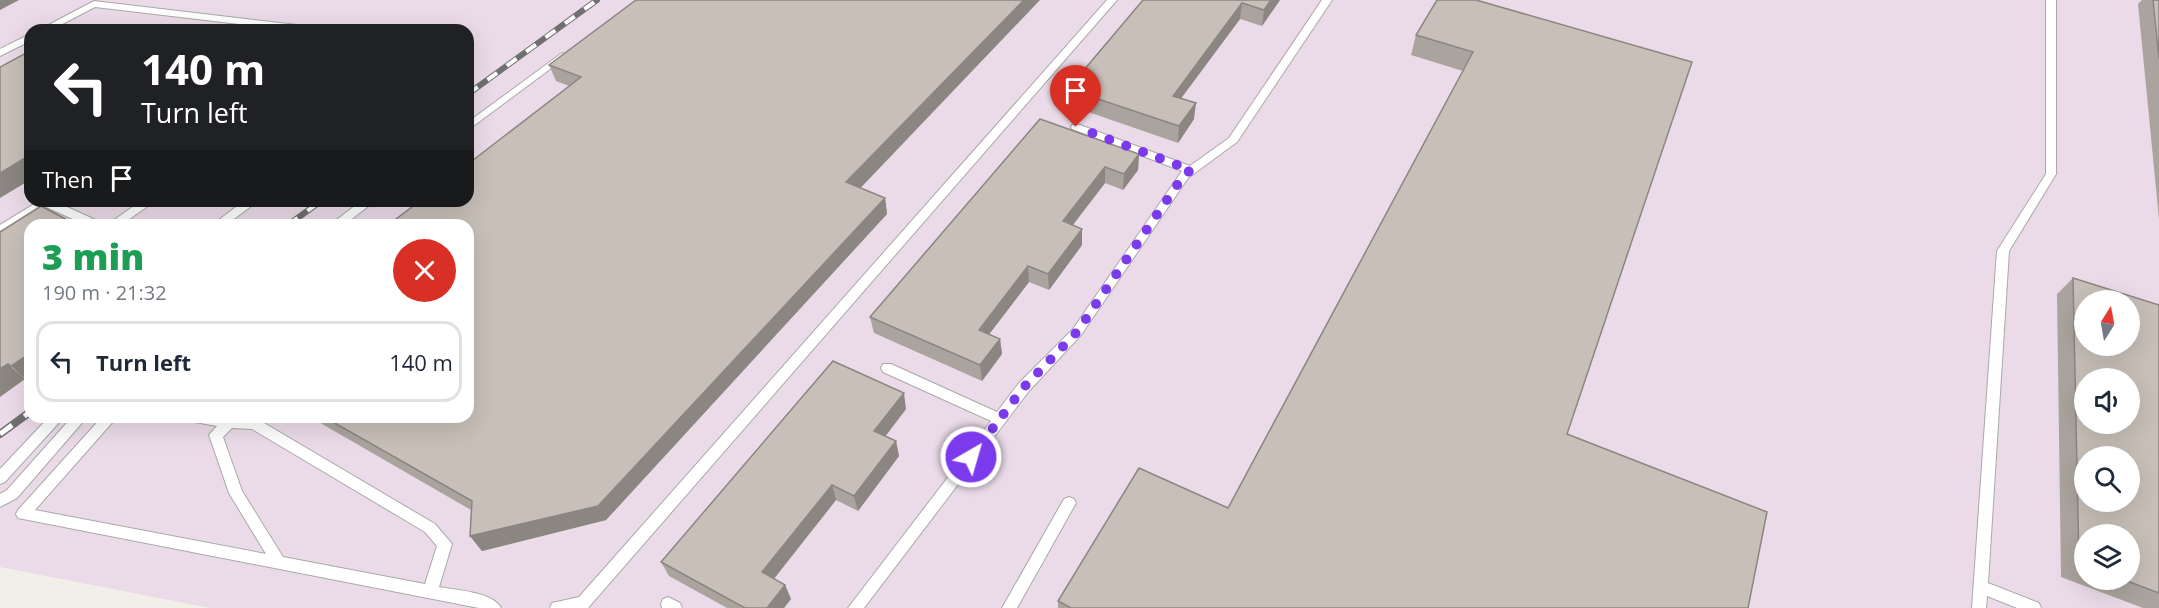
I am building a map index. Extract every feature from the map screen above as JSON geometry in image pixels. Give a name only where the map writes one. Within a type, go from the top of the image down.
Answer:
[{"type":"lane","points":[[557,608],[583,603],[1112,0]]},
{"type":"lane","points":[[855,608],[1024,387],[1077,332],[1184,175],[1233,140],[1327,0]]},
{"type":"lane","points":[[1979,608],[2003,251],[2051,174],[2051,0]]},
{"type":"lane","points":[[56,24],[94,4],[263,24]]},
{"type":"lane","points":[[0,53],[24,40]]},
{"type":"lane","points":[[474,122],[575,46]]},
{"type":"lane","points":[[1076,127],[1191,170]]},
{"type":"lane","points":[[0,230],[36,207]]},
{"type":"lane","points":[[58,207],[84,219]]},
{"type":"lane","points":[[122,219],[140,207]]},
{"type":"lane","points":[[226,219],[244,207]]},
{"type":"lane","points":[[344,219],[361,207]]},
{"type":"lane","points":[[886,368],[1000,419]]},
{"type":"lane","points":[[0,478],[51,423]]},
{"type":"lane","points":[[0,501],[12,494],[75,423]]},
{"type":"lane","points":[[105,423],[23,514],[488,603],[494,608]]},
{"type":"lane","points":[[279,563],[236,494],[216,435],[229,423],[254,424],[430,528],[445,544],[430,592]]},
{"type":"lane","points":[[1009,608],[1069,503]]},
{"type":"lane","points":[[1980,587],[2034,608]]},
{"type":"shaded area","points":[[0,0],[2159,0],[2159,608],[210,608],[0,567]]},
{"type":"building","points":[[636,0],[1024,0],[846,182],[885,198],[598,506],[470,536],[472,501],[335,423],[474,423],[474,219],[396,219],[412,207],[474,207],[474,159],[581,77],[549,65]]},
{"type":"building","points":[[1143,0],[1271,0],[1264,10],[1242,3],[1173,96],[1196,103],[1179,126],[1068,89]]},
{"type":"building","points":[[1437,0],[1476,0],[1692,62],[1567,434],[1767,512],[1748,608],[1071,608],[1058,601],[1139,468],[1228,508],[1473,52],[1416,35]]},
{"type":"building","points":[[2153,0],[2159,0],[2159,59]]},
{"type":"building","points":[[24,54],[24,159],[0,173],[0,67]]},
{"type":"building","points":[[1040,119],[1139,154],[1124,174],[1105,167],[1063,221],[1082,229],[1048,274],[1028,266],[979,330],[1000,339],[980,365],[870,317]]},
{"type":"building","points":[[39,207],[66,219],[24,219],[24,357],[11,366],[8,364],[0,369],[0,232]]},
{"type":"building","points":[[2073,278],[2111,290],[2074,290],[2074,326]]},
{"type":"building","points":[[2140,299],[2159,305],[2159,593],[2140,586],[2140,524],[2078,524],[2078,512],[2140,512],[2140,446],[2077,446],[2076,434],[2140,434],[2140,368],[2075,368],[2075,356],[2140,356]]},
{"type":"building","points":[[833,361],[904,393],[874,431],[896,441],[854,496],[832,485],[762,572],[785,585],[767,608],[745,608],[661,562]]},
{"type":"railway","points":[[474,90],[597,0]]},
{"type":"railway","points":[[296,219],[313,207]]},
{"type":"railway","points":[[0,434],[24,416]]},
{"type":"route","points":[[971,457],[1024,387],[1077,332],[1184,175],[1191,170],[1076,127]]}]
